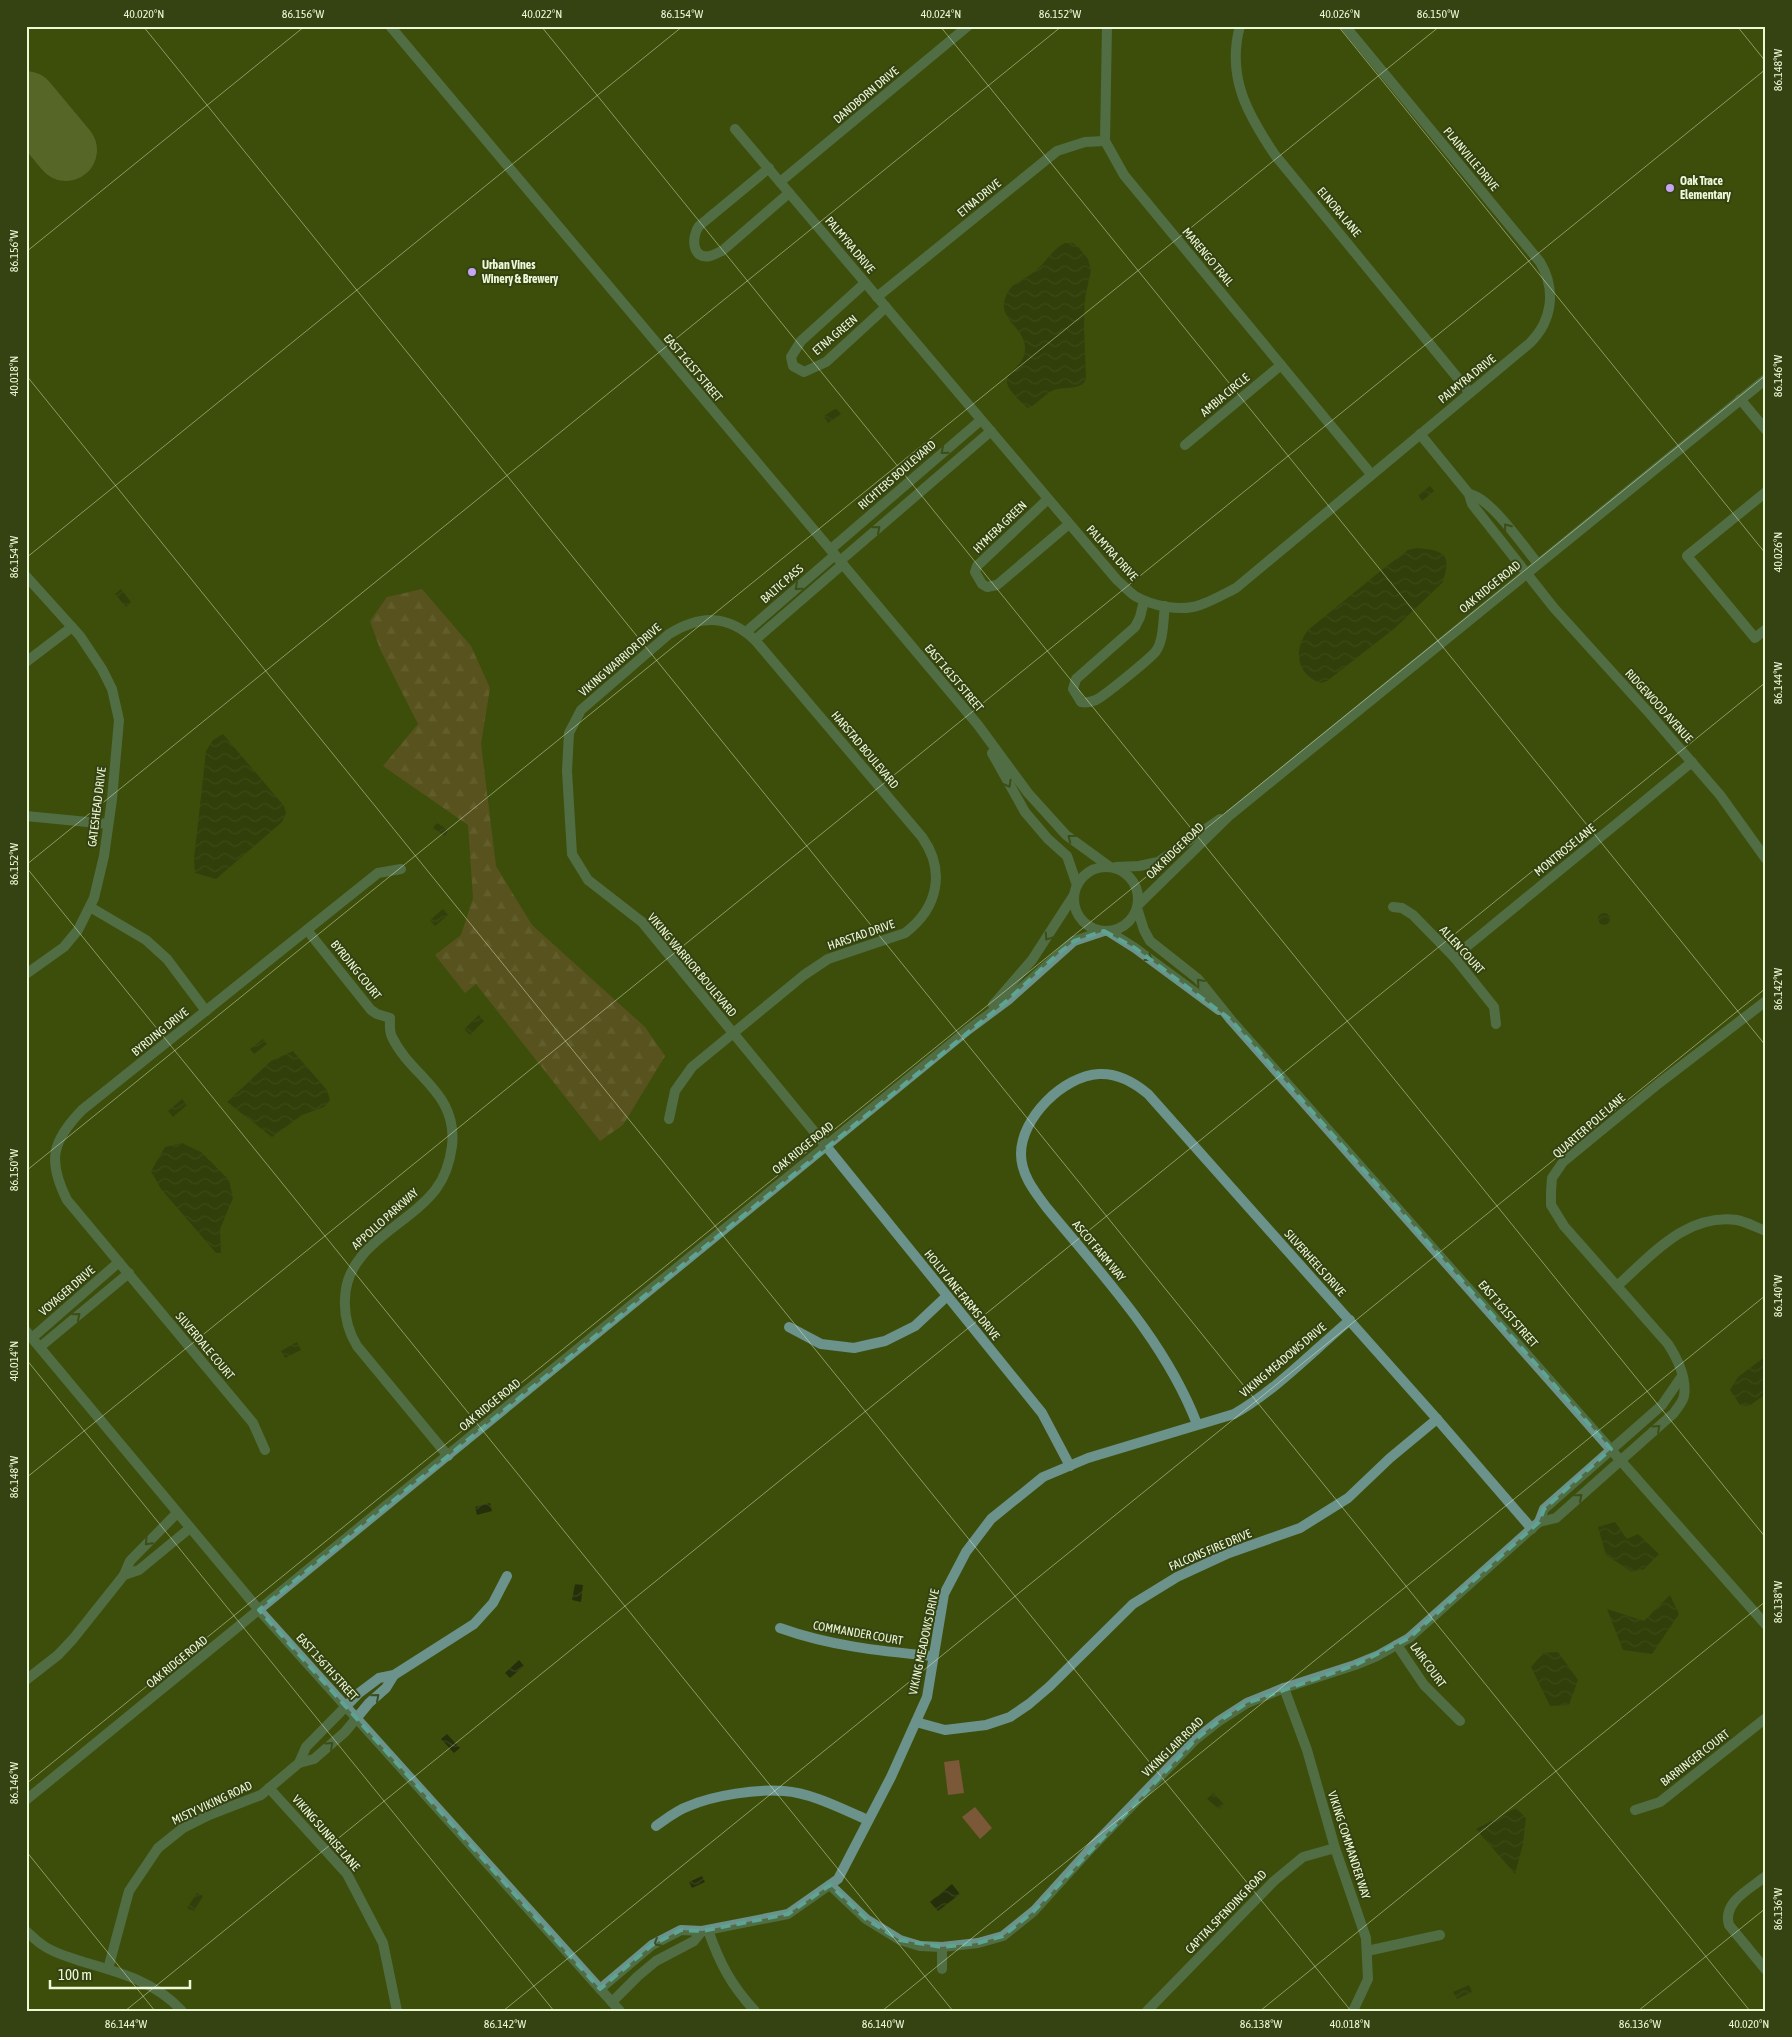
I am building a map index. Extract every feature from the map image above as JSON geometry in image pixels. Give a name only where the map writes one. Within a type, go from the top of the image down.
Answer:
[{"type":"street","name":"EAST 161ST STREET","points":[[390,26],[978,725],[1028,794],[1066,835],[1111,867]]},
{"type":"street","name":"DANDBORN DRIVE","points":[[780,182],[968,26]]},
{"type":"street","points":[[1105,141],[1107,26]]},
{"type":"street","name":"ELNORA LANE","points":[[1240,26],[1236,64],[1238,80],[1244,103],[1254,123],[1275,154],[1470,393]]},
{"type":"street","name":"PLAINVILLE DRIVE","points":[[1345,26],[1540,262],[1548,275],[1551,290],[1546,318]]},
{"type":"street","name":"PALMYRA DRIVE","points":[[735,129],[1117,580],[1144,601],[1165,606],[1183,607],[1200,605],[1236,588],[1530,343],[1537,335],[1546,318]]},
{"type":"street","name":"ETNA DRIVE","points":[[877,297],[1057,151],[1085,142],[1105,141]]},
{"type":"street","name":"MARENGO TRAIL","points":[[1105,141],[1124,175],[1371,474]]},
{"type":"street","points":[[769,168],[700,226],[693,242],[696,250],[701,255],[710,256],[722,251],[789,193]]},
{"type":"street","name":"ETNA GREEN","points":[[865,283],[801,341],[790,357],[792,366],[804,372],[826,362],[886,307]]},
{"type":"street","name":"AMBIA CIRCLE","points":[[1185,445],[1281,365]]},
{"type":"street","name":"OAK RIDGE ROAD","points":[[1138,907],[1230,815],[1766,379]]},
{"type":"street","points":[[1740,399],[1766,430]]},
{"type":"street","name":"RICHTERS BOULEVARD","points":[[837,557],[981,420]]},
{"type":"street","points":[[837,557],[990,431]]},
{"type":"street","points":[[1420,434],[1469,494],[1472,504],[1527,574]]},
{"type":"street","points":[[1766,492],[1687,556],[1755,638],[1766,629]]},
{"type":"street","points":[[1469,494],[1476,495],[1491,506],[1538,564]]},
{"type":"street","name":"HYMERA GREEN","points":[[1048,498],[977,566],[975,572],[982,584],[987,587],[997,585],[1069,524]]},
{"type":"street","name":"BALTIC PASS","points":[[746,632],[837,557]]},
{"type":"street","name":"BALTIC PASS","points":[[755,640],[837,557]]},
{"type":"street","name":"RIDGEWOOD AVENUE","points":[[1527,574],[1576,634],[1720,795],[1766,859]]},
{"type":"street","name":"GATESHEAD DRIVE","points":[[26,576],[72,627],[102,669],[112,689],[119,720],[108,824],[96,890],[90,907],[78,930],[64,947],[26,974]]},
{"type":"street","points":[[1144,601],[1135,627],[1076,679],[1073,689],[1081,702],[1087,703],[1096,700],[1156,651],[1160,640],[1165,606]]},
{"type":"street","name":"VIKING WARRIOR DRIVE","points":[[569,733],[581,710],[669,634],[683,625],[698,620],[713,620],[729,624],[746,632],[755,640]]},
{"type":"street","points":[[26,662],[72,627]]},
{"type":"street","name":"HARSTAD BOULEVARD","points":[[755,640],[922,836],[931,850],[935,866],[936,886]]},
{"type":"street","name":"EAST 161ST STREET","points":[[978,725],[1025,812],[1048,839],[1067,856],[1075,890]]},
{"type":"street","name":"VIKING WARRIOR BOULEVARD","points":[[569,733],[567,771],[572,854],[588,880],[642,922],[826,1146]]},
{"type":"street","name":"MONTROSE LANE","points":[[1454,957],[1692,762]]},
{"type":"street","name":"OAK RIDGE ROAD","points":[[1111,867],[1139,866],[1158,862],[1216,821],[1230,815]]},
{"type":"street","points":[[26,816],[108,824]]},
{"type":"street","points":[[1111,867],[1122,871],[1131,878],[1136,887],[1138,907],[1133,918],[1125,926],[1106,931],[1094,929],[1085,924],[1078,915],[1074,906],[1075,890],[1083,876],[1091,870],[1111,867]]},
{"type":"street","name":"BYRDING DRIVE","points":[[119,1262],[67,1200],[58,1182],[55,1160],[57,1144],[66,1126],[82,1110],[378,873],[401,869]]},
{"type":"street","name":"HARSTAD DRIVE","points":[[669,1119],[676,1091],[692,1067],[804,975],[828,959],[905,933],[916,925],[932,901],[936,886]]},
{"type":"street","name":"OAK RIDGE ROAD","points":[[969,1028],[1032,960],[1075,890]]},
{"type":"street","points":[[90,907],[146,940],[166,959],[206,1011]]},
{"type":"street","name":"EAST 161ST STREET","points":[[1138,907],[1144,930],[1150,941],[1198,979],[1231,1020],[1766,1625]]},
{"type":"street","name":"ALLEN COURT","points":[[1393,907],[1402,908],[1414,915],[1454,957],[1494,1007],[1496,1024]]},
{"type":"street","name":"BYRDING COURT","points":[[307,930],[372,1010],[377,1014],[390,1018]]},
{"type":"street","name":"EAST 161ST STREET","points":[[1106,931],[1142,953],[1231,1020]]},
{"type":"street","name":"OAK RIDGE ROAD","points":[[26,1800],[969,1028],[1008,1000],[1074,941],[1106,931]]},
{"type":"street","name":"QUARTER POLE LANE","points":[[1535,1526],[1556,1518],[1674,1413],[1684,1397],[1678,1359],[1668,1344],[1564,1226],[1551,1204],[1552,1178],[1563,1162],[1636,1102],[1766,1001]]},
{"type":"street","name":"APPOLLO PARKWAY","points":[[390,1018],[391,1037],[442,1099],[450,1120],[452,1144],[446,1169],[437,1188],[412,1212],[365,1251],[355,1263],[346,1285],[346,1317],[348,1328],[357,1346],[448,1456]]},
{"type":"street","name":"SILVERHEELS DRIVE","points":[[1054,1096],[1087,1076],[1099,1074],[1136,1084],[1148,1094],[1437,1419],[1535,1526]]},
{"type":"street","name":"ASCOT FARM WAY","points":[[1054,1096],[1035,1114],[1026,1129],[1021,1155],[1024,1170],[1032,1188],[1047,1208],[1146,1330],[1174,1373],[1190,1404],[1197,1424]]},
{"type":"street","name":"HOLLY LANE FARMS DRIVE","points":[[826,1146],[1042,1413],[1070,1466]]},
{"type":"street","points":[[1617,1286],[1678,1233],[1699,1222],[1718,1219],[1739,1220],[1766,1231]]},
{"type":"street","name":"SILVERDALE COURT","points":[[119,1262],[253,1423],[265,1450]]},
{"type":"street","name":"VOYAGER DRIVE","points":[[29,1334],[119,1262]]},
{"type":"street","points":[[40,1347],[129,1273]]},
{"type":"street","points":[[789,1327],[821,1344],[854,1348],[885,1341],[915,1326],[947,1296]]},
{"type":"street","name":"VIKING MEADOWS DRIVE","points":[[600,1989],[652,1946],[681,1930],[705,1931],[788,1914],[838,1879],[891,1777],[927,1697],[932,1656],[944,1594],[966,1552],[991,1519],[1019,1494],[1043,1477],[1088,1458],[1234,1414],[1267,1391],[1350,1320]]},
{"type":"street","name":"EAST 156TH STREET","points":[[29,1334],[259,1610],[620,2011]]},
{"type":"street","points":[[1611,1449],[1662,1405],[1682,1376]]},
{"type":"street","name":"FALCONS FIRE DRIVE","points":[[916,1722],[944,1730],[986,1725],[1010,1717],[1029,1704],[1048,1687],[1133,1604],[1177,1577],[1229,1553],[1300,1528],[1348,1498],[1390,1458],[1437,1419]]},
{"type":"street","name":"VIKING LAIR ROAD","points":[[830,1885],[866,1919],[900,1940],[920,1946],[942,1947],[978,1943],[1003,1936],[1034,1912],[1092,1847],[1196,1740],[1219,1721],[1247,1703],[1284,1688],[1355,1665],[1409,1638],[1535,1526],[1544,1509],[1611,1449]]},
{"type":"street","points":[[26,1680],[58,1655],[73,1639],[124,1575],[130,1561],[177,1513]]},
{"type":"street","points":[[124,1575],[139,1570],[190,1528]]},
{"type":"street","points":[[299,1763],[314,1759],[345,1732],[386,1688],[394,1675],[474,1624],[493,1603],[507,1576]]},
{"type":"street","name":"COMMANDER COURT","points":[[780,1628],[824,1642],[866,1649],[932,1656]]},
{"type":"street","name":"LAIR COURT","points":[[1398,1645],[1424,1685],[1460,1720]]},
{"type":"street","name":"MISTY VIKING ROAD","points":[[108,1969],[129,1891],[158,1848],[182,1828],[209,1815],[261,1795],[299,1763],[306,1747],[346,1706],[379,1678],[394,1675]]},
{"type":"street","name":"VIKING COMMANDER WAY","points":[[1284,1688],[1306,1750],[1335,1848],[1366,1938],[1368,1979],[1353,2011]]},
{"type":"street","name":"BARRINGER COURT","points":[[1635,1810],[1660,1802],[1766,1718]]},
{"type":"street","name":"VIKING SUNRISE LANE","points":[[269,1788],[347,1874],[383,1943],[397,2011]]},
{"type":"street","points":[[656,1826],[688,1806],[702,1801],[746,1793],[785,1791],[807,1796],[868,1820]]},
{"type":"street","name":"CAPITAL SPENDING ROAD","points":[[1147,2011],[1274,1881],[1303,1856],[1335,1848]]},
{"type":"street","points":[[1766,1876],[1733,1903],[1727,1914],[1729,1926],[1766,1970]]},
{"type":"street","points":[[26,1931],[44,1946],[63,1956],[108,1969],[151,1986],[168,1996],[182,2011]]},
{"type":"street","points":[[612,2002],[656,1961],[694,1942],[705,1931],[719,1962],[740,1995],[756,2011]]},
{"type":"street","points":[[1367,1951],[1440,1936]]},
{"type":"street","points":[[942,1947],[942,1969]]},
{"type":"highlighted area","points":[[1104,931],[1135,948],[1231,1020],[1611,1449],[1544,1509],[1539,1522],[1409,1638],[1355,1665],[1247,1703],[1196,1739],[1034,1911],[1003,1936],[978,1943],[942,1947],[900,1940],[866,1919],[830,1885],[788,1914],[702,1931],[681,1930],[652,1945],[600,1989],[259,1610],[1008,1000],[1059,953],[1074,941]]},
{"type":"green space","points":[[422,589],[471,646],[490,688],[481,744],[496,866],[532,925],[645,1027],[665,1056],[623,1125],[600,1141],[476,984],[465,993],[435,955],[461,935],[473,898],[468,825],[383,766],[418,724],[380,649],[370,621],[387,597]]},
{"type":"green space","points":[[959,1760],[964,1793],[948,1795],[944,1762]]},
{"type":"green space","points":[[975,1807],[992,1828],[980,1839],[962,1817]]},
{"type":"water","points":[[1065,243],[1073,243],[1079,248],[1088,259],[1091,270],[1085,299],[1086,379],[1084,383],[1077,387],[1050,392],[1028,408],[1008,387],[1007,380],[1009,375],[1019,365],[1025,349],[1022,337],[1005,313],[1004,301],[1012,287],[1034,272],[1056,249]]},
{"type":"water","points":[[836,408],[841,414],[828,423],[824,416]]},
{"type":"water","points":[[1430,486],[1434,491],[1422,501],[1418,495]]},
{"type":"water","points":[[1417,548],[1434,550],[1444,556],[1447,566],[1442,583],[1395,628],[1327,681],[1321,683],[1306,674],[1302,668],[1299,653],[1303,637],[1308,630],[1388,565],[1408,550]]},
{"type":"water","points":[[121,589],[131,602],[126,607],[115,594]]},
{"type":"water","points":[[223,734],[284,806],[286,813],[282,822],[216,879],[195,873],[194,859],[206,751],[213,740]]},
{"type":"water","points":[[437,823],[448,830],[445,836],[433,828]]},
{"type":"water","points":[[443,909],[448,915],[435,926],[430,920]]},
{"type":"water","points":[[1604,913],[1610,919],[1604,925],[1598,919]]},
{"type":"water","points":[[479,1015],[484,1021],[470,1035],[464,1029]]},
{"type":"water","points":[[263,1039],[267,1044],[254,1054],[250,1049]]},
{"type":"water","points":[[293,1051],[327,1090],[330,1100],[324,1107],[302,1115],[272,1137],[227,1102],[271,1061]]},
{"type":"water","points":[[182,1099],[187,1105],[173,1117],[168,1111]]},
{"type":"water","points":[[182,1143],[201,1152],[229,1180],[233,1198],[220,1229],[221,1253],[216,1253],[161,1189],[151,1171],[165,1147]]},
{"type":"water","points":[[297,1342],[301,1350],[285,1358],[281,1351]]},
{"type":"water","points":[[1766,1356],[1766,1394],[1749,1406],[1740,1405],[1730,1390],[1738,1377]]},
{"type":"water","points":[[490,1503],[492,1511],[477,1515],[475,1507]]},
{"type":"water","points":[[1615,1522],[1627,1539],[1638,1534],[1659,1554],[1644,1569],[1632,1572],[1606,1555],[1598,1527]]},
{"type":"water","points":[[575,1584],[583,1585],[581,1602],[572,1600]]},
{"type":"water","points":[[1670,1595],[1679,1614],[1652,1654],[1623,1650],[1607,1609],[1644,1621]]},
{"type":"water","points":[[1558,1652],[1578,1680],[1569,1705],[1550,1706],[1531,1667],[1543,1653]]},
{"type":"water","points":[[519,1660],[524,1666],[510,1678],[505,1673]]},
{"type":"water","points":[[447,1734],[460,1748],[454,1753],[441,1739]]},
{"type":"water","points":[[1213,1793],[1224,1804],[1219,1809],[1207,1799]]},
{"type":"water","points":[[1516,1808],[1526,1818],[1523,1844],[1515,1874],[1476,1829]]},
{"type":"water","points":[[702,1876],[705,1882],[692,1888],[689,1882]]},
{"type":"water","points":[[952,1884],[960,1894],[938,1911],[930,1902]]},
{"type":"water","points":[[197,1893],[203,1896],[194,1911],[187,1908]]},
{"type":"water","points":[[1469,1985],[1472,1992],[1457,1999],[1453,1992]]},
{"type":"runway","points":[[26,102],[66,150]]},
{"type":"place","name":"Oak Trace Elementary","points":[[1670,188]]},
{"type":"place","name":"Urban Vines Winery & Brewery","points":[[472,272]]}]
